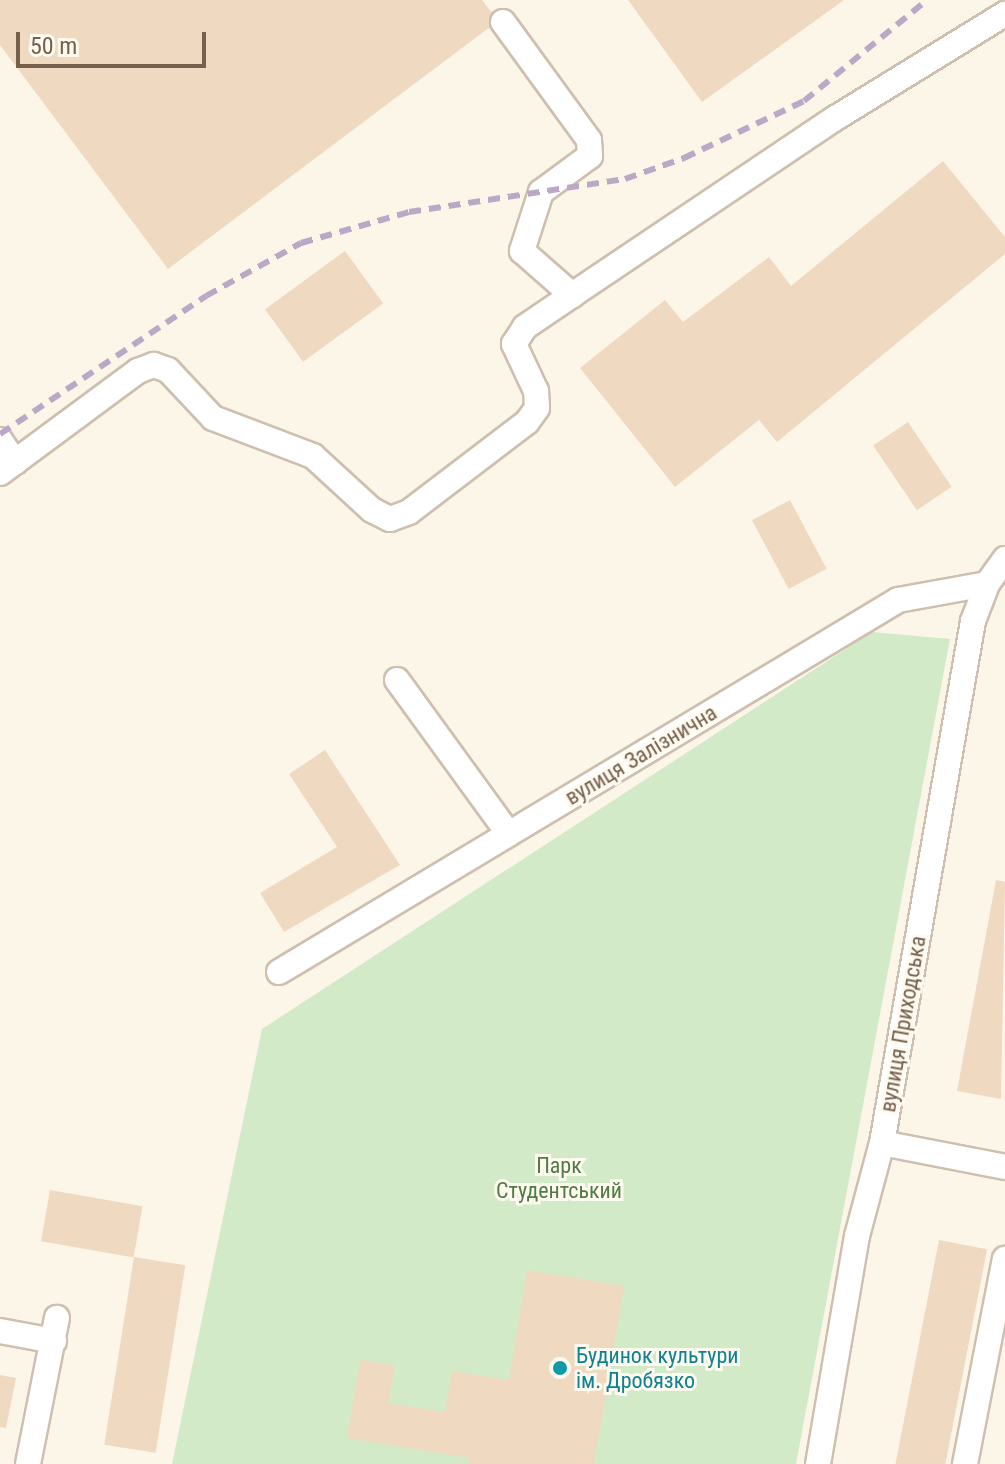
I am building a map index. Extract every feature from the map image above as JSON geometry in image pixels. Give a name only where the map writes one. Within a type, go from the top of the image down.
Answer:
[{"type":"street","points":[[0,440],[8,467],[138,371],[154,365],[168,370],[213,418],[313,456],[372,510],[390,519],[409,512],[527,422],[537,408],[536,391],[514,344],[525,327],[834,119],[1005,14]]},
{"type":"street","points":[[503,22],[589,140],[590,156],[541,192],[522,251],[572,295]]},
{"type":"street","points":[[987,584],[1005,559]]},
{"type":"street","name":"вулиця Залізнична","points":[[279,972],[898,600],[987,584]]},
{"type":"street","name":"вулиця Приходська","points":[[818,1464],[857,1236],[882,1143],[973,621],[987,584]]},
{"type":"street","points":[[397,680],[509,834]]},
{"type":"street","points":[[882,1143],[1005,1167]]},
{"type":"street","points":[[965,1464],[998,1341],[1005,1259]]},
{"type":"street","points":[[0,1331],[55,1329],[28,1464]]},
{"type":"green space","name":"Парк Студентський","points":[[872,632],[950,639],[796,1464],[172,1464],[262,1029]]},
{"type":"building","points":[[0,0],[482,0],[498,21],[168,269],[0,45]]},
{"type":"building","points":[[628,0],[844,0],[702,102]]},
{"type":"building","points":[[943,161],[1005,237],[1005,254],[777,442],[759,420],[675,487],[580,368],[665,300],[683,322],[769,257],[791,286]]},
{"type":"building","points":[[345,251],[383,304],[303,362],[265,309]]},
{"type":"building","points":[[908,422],[952,487],[917,510],[873,445]]},
{"type":"building","points":[[790,500],[827,569],[789,589],[752,520]]},
{"type":"building","points":[[325,750],[400,865],[284,932],[260,893],[337,847],[289,774]]},
{"type":"building","points":[[996,880],[1005,882],[1001,1099],[957,1091]]},
{"type":"building","points":[[50,1190],[143,1206],[134,1258],[41,1241]]},
{"type":"building","points":[[939,1240],[987,1249],[945,1464],[895,1464]]},
{"type":"building","points":[[134,1257],[185,1265],[156,1453],[104,1445]]},
{"type":"building","name":"Будинок культури ім. Дробязко","points":[[527,1270],[624,1286],[594,1464],[469,1464],[470,1458],[347,1438],[360,1360],[395,1365],[388,1403],[445,1412],[452,1371],[509,1380]]},
{"type":"building","points":[[0,1375],[16,1378],[6,1428],[0,1427]]},
{"type":"railway","points":[[0,434],[206,296],[301,243],[409,212],[625,179],[684,158],[804,101],[927,0]]},
{"type":"place","name":"Будинок культури ім. Дробязко","points":[[560,1368]]}]
